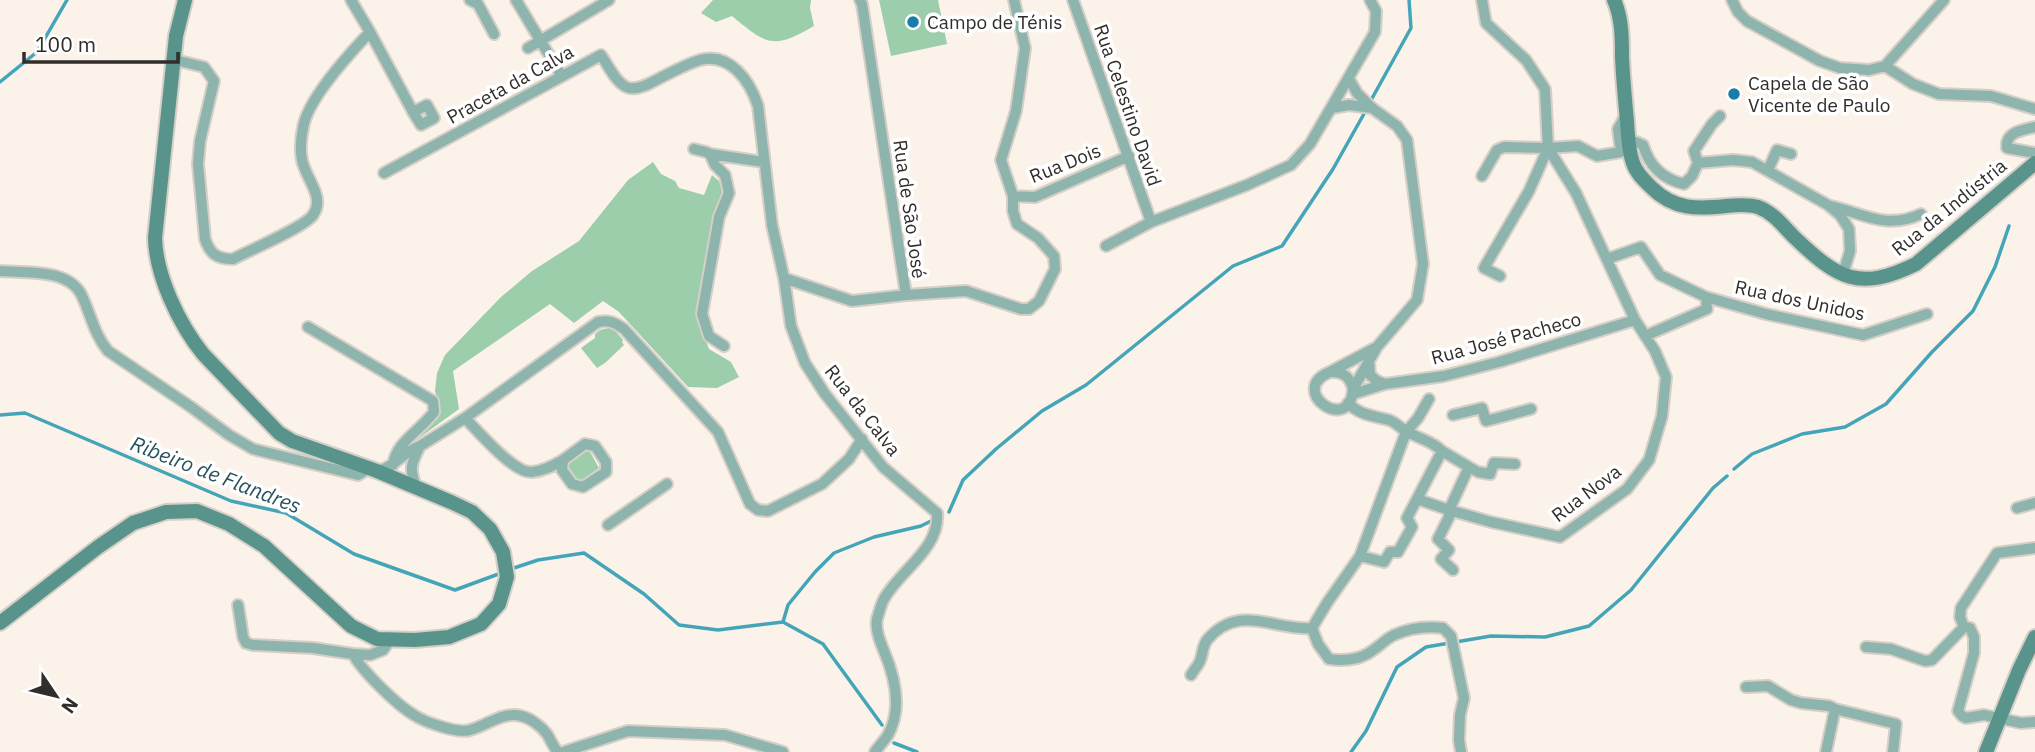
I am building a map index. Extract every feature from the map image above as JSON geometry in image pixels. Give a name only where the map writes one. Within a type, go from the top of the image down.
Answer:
[{"type":"main road","points":[[0,623],[133,523],[166,512],[197,511],[229,524],[264,546],[351,626],[377,639],[449,637],[481,624],[499,604],[508,577],[503,552],[490,528],[472,512],[373,470],[292,441],[279,433],[192,340],[158,264],[155,238],[176,36],[185,0]]},
{"type":"main road","name":"Rua da Indústria","points":[[1614,0],[1621,27],[1629,142],[1638,173],[1656,192],[1675,204],[1692,209],[1740,205],[1757,207],[1775,217],[1818,260],[1852,278],[1874,280],[1896,274],[1916,264],[2035,163]]},
{"type":"main road","points":[[1986,752],[2035,637]]},
{"type":"street","points":[[351,0],[413,113]]},
{"type":"street","points":[[470,0],[478,4],[494,34]]},
{"type":"street","points":[[516,0],[561,75]]},
{"type":"street","points":[[528,48],[588,5],[609,0]]},
{"type":"street","name":"Rua de São José","points":[[860,0],[906,295],[966,291],[1021,309],[1030,309],[1039,301],[1055,269],[1054,257],[1038,238],[1017,224],[1013,211],[1013,196]]},
{"type":"street","points":[[1013,196],[1001,160],[1016,111],[1025,48],[1014,0]]},
{"type":"street","name":"Rua Celestino David","points":[[1073,0],[1151,222]]},
{"type":"street","points":[[1106,246],[1151,222],[1247,186],[1291,165],[1310,144],[1375,32],[1376,11],[1370,0]]},
{"type":"street","points":[[1482,0],[1486,23],[1526,60],[1545,89],[1548,148],[1529,191],[1484,268],[1500,276]]},
{"type":"street","points":[[1732,0],[1738,12],[1747,20],[1820,61],[1840,68],[1869,70],[1885,66],[1944,0]]},
{"type":"street","points":[[175,60],[204,67],[214,81],[200,141],[198,164],[205,239],[208,249],[215,256],[233,259],[301,225],[313,215],[317,197],[302,161],[303,125],[314,102],[333,74],[370,32]]},
{"type":"street","name":"Praceta da Calva","points":[[384,173],[601,55],[621,84],[631,89],[643,86]]},
{"type":"street","name":"Rua da Calva","points":[[643,86],[702,59],[717,59],[732,65],[752,87],[758,106],[772,225],[791,326],[805,363],[825,394],[883,467],[937,513],[938,526],[931,540],[884,599],[876,623],[894,674],[897,701],[891,728],[874,752]]},
{"type":"street","points":[[1885,66],[1913,84],[1939,94],[1991,96],[2035,109]]},
{"type":"street","points":[[1349,79],[1357,93],[1397,126],[1407,140],[1423,264],[1417,300],[1377,347],[1352,395]]},
{"type":"street","points":[[1332,108],[1349,105],[1372,108]]},
{"type":"street","points":[[1482,176],[1497,150],[1504,147],[1578,146],[1597,156],[1621,152],[1618,129],[1626,115]]},
{"type":"street","points":[[1629,142],[1643,145],[1648,161],[1674,182],[1684,184],[1692,176],[1698,163],[1694,151],[1720,116]]},
{"type":"street","points":[[2035,127],[2010,135],[2006,142],[2007,148],[2035,153]]},
{"type":"street","name":"Rua Nova","points":[[1417,499],[1491,522],[1560,537],[1627,489],[1649,460],[1662,416],[1666,377],[1655,351],[1635,320],[1576,192],[1548,148]]},
{"type":"street","points":[[694,149],[764,162]]},
{"type":"street","points":[[1768,170],[1777,150],[1791,153]]},
{"type":"street","points":[[710,154],[715,165],[725,175],[729,193],[719,217],[702,314],[709,336],[724,346]]},
{"type":"street","name":"Rua Dois","points":[[1013,196],[1034,197],[1129,156]]},
{"type":"street","points":[[1698,163],[1733,160],[1752,162],[1828,205],[1840,215],[1849,229],[1850,251],[1843,274]]},
{"type":"street","points":[[1828,205],[1884,222],[1909,220],[1922,215]]},
{"type":"street","name":"Rua dos Unidos","points":[[1607,259],[1641,247],[1660,275],[1706,297],[1766,314],[1863,335],[1927,314]]},
{"type":"street","points":[[0,271],[55,275],[70,282],[80,292],[98,340],[108,351],[253,449],[358,475],[393,465],[415,448],[465,418],[598,322],[607,320],[614,322],[639,345],[718,432],[750,504],[758,510],[768,512],[822,484],[849,458],[862,439]]},
{"type":"street","points":[[784,278],[852,301],[906,295]]},
{"type":"street","name":"Rua dos Unidos","points":[[1645,336],[1707,309],[1706,297]]},
{"type":"street","name":"Rua José Pacheco","points":[[1469,467],[1442,451],[1436,444],[1406,432],[1400,425],[1355,411],[1352,395],[1348,378],[1343,374],[1324,374],[1316,384],[1315,391],[1320,403],[1325,407],[1337,409],[1352,395],[1385,384],[1444,376],[1499,362],[1635,320]]},
{"type":"street","points":[[308,327],[433,401],[434,412],[424,425],[399,447],[393,465]]},
{"type":"street","points":[[1331,372],[1377,347]]},
{"type":"street","points":[[1369,361],[1370,375],[1385,384]]},
{"type":"street","points":[[1312,628],[1360,556],[1406,432],[1429,399]]},
{"type":"street","points":[[1453,415],[1482,408],[1486,421],[1531,409]]},
{"type":"street","points":[[465,418],[514,466],[530,473],[550,467],[585,444],[595,446],[606,462],[606,472],[583,487],[572,484],[562,470],[563,460]]},
{"type":"street","points":[[416,487],[411,472],[420,446]]},
{"type":"street","points":[[1360,556],[1384,562],[1390,552],[1398,552],[1412,527],[1407,519],[1442,451]]},
{"type":"street","points":[[1453,570],[1441,559],[1449,550],[1438,539],[1469,467],[1490,474],[1494,463],[1515,464]]},
{"type":"street","points":[[608,525],[667,484]]},
{"type":"street","points":[[2017,508],[2035,503]]},
{"type":"street","points":[[1964,627],[1960,617],[1961,608],[1997,553],[2035,548]]},
{"type":"street","points":[[238,605],[246,643],[370,655],[383,650],[391,639]]},
{"type":"street","points":[[1191,675],[1201,660],[1206,641],[1231,623],[1249,618],[1301,629],[1312,628]]},
{"type":"street","points":[[1866,647],[1891,649],[1924,661],[1932,660],[1964,627]]},
{"type":"street","points":[[1964,627],[1970,628],[1975,637],[1974,653],[1958,711],[1966,718],[1984,715],[2021,723],[2035,722]]},
{"type":"street","points":[[1312,628],[1318,644],[1329,659],[1359,658],[1369,654],[1380,643],[1414,628],[1443,628],[1452,642],[1464,698],[1460,715],[1461,752]]},
{"type":"street","points":[[352,654],[358,664],[414,716],[458,732],[499,718],[519,715],[535,722],[546,732],[555,749],[561,752],[628,731],[725,735],[783,752]]},
{"type":"street","points":[[1746,687],[1768,686],[1801,703],[1829,706],[1896,724],[1893,752]]},
{"type":"street","points":[[1826,752],[1835,709]]},
{"type":"green space","points":[[713,0],[811,0],[814,26],[789,39],[771,41],[754,33],[732,16],[716,22],[701,13]]},
{"type":"green space","name":"Campo de Ténis","points":[[879,0],[938,0],[947,44],[891,56]]},
{"type":"green space","points":[[653,162],[661,174],[675,181],[679,188],[704,195],[712,175],[719,181],[723,191],[703,274],[697,316],[709,349],[731,362],[739,377],[717,388],[688,387],[619,312],[603,301],[574,323],[550,304],[453,371],[459,409],[408,446],[437,416],[437,373],[445,355],[501,297],[532,271],[579,241],[628,180]]},
{"type":"green space","points":[[613,328],[624,345],[597,368],[581,348],[595,338],[595,334],[600,330]]},
{"type":"green space","points":[[586,451],[590,452],[599,468],[582,480],[577,479],[567,465]]},
{"type":"waterway","points":[[0,82],[37,52],[67,0]]},
{"type":"waterway","points":[[1370,102],[1411,28],[1409,0]]},
{"type":"waterway","points":[[949,512],[963,480],[1042,411],[1086,385],[1233,266],[1282,246],[1333,169],[1365,112]]},
{"type":"waterway","name":"Ribeiro de Flandres","points":[[1734,469],[1752,454],[1802,434],[1845,427],[1886,404],[1973,311],[1995,267],[2009,226]]},
{"type":"waterway","name":"Ribeiro de Flandres","points":[[0,415],[25,413],[231,501],[286,513],[354,554],[455,590],[504,572]]},
{"type":"waterway","name":"Ribeiro de Flandres","points":[[1351,752],[1366,731],[1397,667],[1426,647],[1491,636],[1545,637],[1589,626],[1631,590],[1713,488],[1727,476]]},
{"type":"waterway","points":[[783,622],[788,605],[834,553],[874,537],[921,526],[931,521]]},
{"type":"waterway","name":"Ribeiro de Flandres","points":[[511,569],[538,560],[584,553],[644,594],[679,625],[718,630],[783,622],[823,644],[882,725]]},
{"type":"waterway","name":"Ribeiro de Flandres","points":[[894,743],[917,752]]},
{"type":"place","name":"Campo de Ténis","points":[[913,22]]},
{"type":"place","name":"Capela de São Vicente de Paulo","points":[[1734,94]]}]
